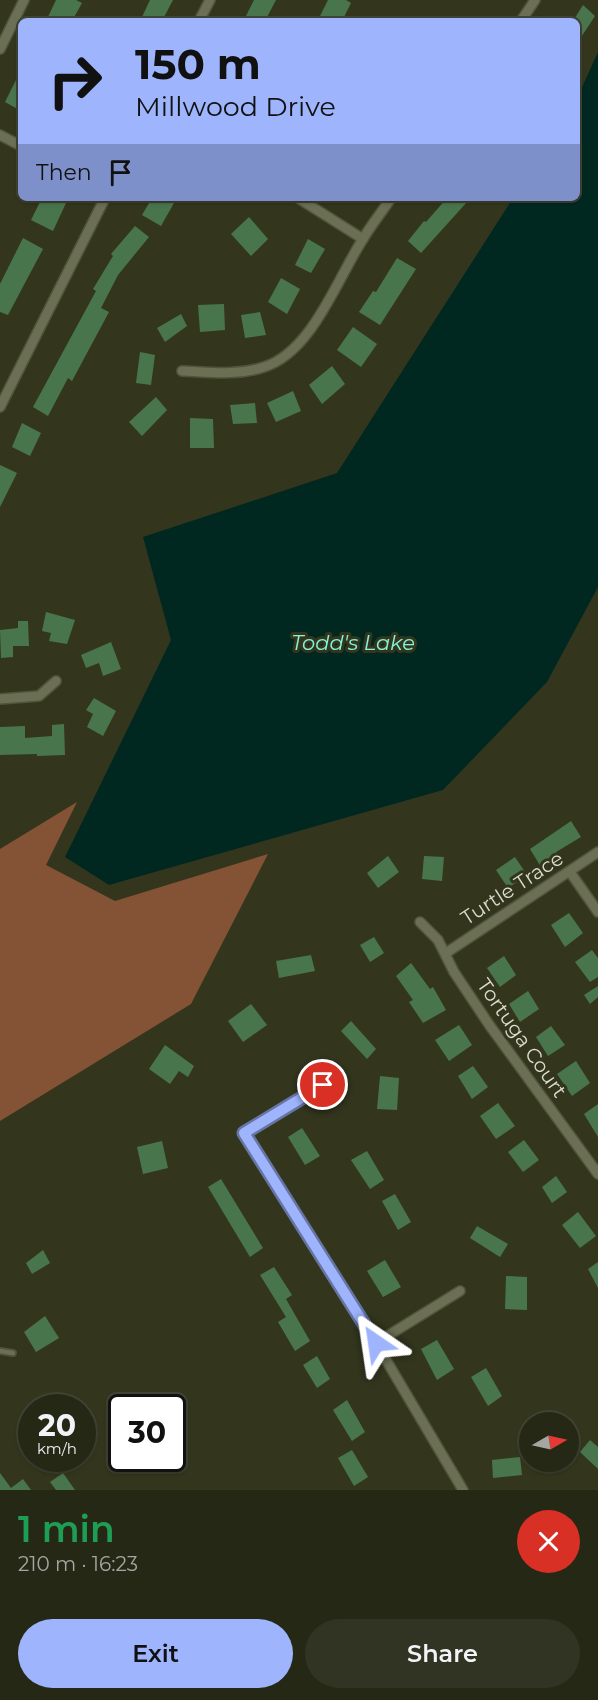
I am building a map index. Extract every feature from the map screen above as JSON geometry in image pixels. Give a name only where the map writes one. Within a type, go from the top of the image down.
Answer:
[{"type":"street","points":[[0,49],[24,0]]},
{"type":"street","points":[[201,18],[210,0]]},
{"type":"street","points":[[522,18],[535,0]]},
{"type":"street","points":[[0,135],[18,144]]},
{"type":"street","points":[[0,407],[103,201]]},
{"type":"street","points":[[302,201],[363,239]]},
{"type":"street","points":[[182,371],[240,373],[266,366],[289,353],[316,321],[363,239],[389,201]]},
{"type":"street","points":[[0,699],[39,696],[56,681]]},
{"type":"street","name":"Turtle Trace","points":[[446,953],[598,852]]},
{"type":"street","points":[[570,872],[598,912]]},
{"type":"street","name":"Tortuga Court","points":[[420,922],[438,940],[454,972],[490,1026],[598,1174]]},
{"type":"street","points":[[323,1085],[244,1133],[376,1343],[463,1490]]},
{"type":"street","points":[[376,1343],[460,1291]]},
{"type":"lane","points":[[0,1351],[13,1353]]},
{"type":"shaded area","points":[[77,802],[46,865],[115,901],[268,854],[191,1004],[0,1121],[0,849]]},
{"type":"water","name":"Todd's Lake","points":[[598,52],[598,587],[547,682],[443,790],[109,885],[65,857],[171,640],[143,537],[337,473],[511,201],[580,201],[580,92]]},
{"type":"building","points":[[56,0],[76,0],[82,3],[74,18],[47,18]]},
{"type":"building","points":[[150,0],[173,0],[164,18],[142,17]]},
{"type":"building","points":[[254,0],[276,0],[267,18],[245,18]]},
{"type":"building","points":[[328,0],[346,0],[351,3],[344,18],[320,16]]},
{"type":"building","points":[[583,5],[595,16],[580,39],[580,18],[575,18]]},
{"type":"building","points":[[18,76],[18,109],[5,102]]},
{"type":"building","points":[[40,201],[66,203],[53,231],[31,220]]},
{"type":"building","points":[[150,201],[174,203],[161,226],[142,215]]},
{"type":"building","points":[[444,201],[467,202],[421,253],[408,241],[424,221],[426,222]]},
{"type":"building","points":[[249,217],[268,239],[251,256],[231,234]]},
{"type":"building","points":[[135,226],[149,237],[118,275],[101,308],[109,312],[72,381],[68,378],[48,416],[33,407],[96,291],[93,289],[113,256],[111,254]]},
{"type":"building","points":[[23,238],[43,249],[8,315],[0,312],[0,284]]},
{"type":"building","points":[[308,239],[325,249],[311,273],[295,265]]},
{"type":"building","points":[[397,258],[416,269],[380,325],[359,312],[373,291],[376,292]]},
{"type":"building","points":[[281,278],[300,289],[287,314],[268,302]]},
{"type":"building","points":[[224,304],[225,330],[200,332],[198,305]]},
{"type":"building","points":[[260,312],[266,335],[245,338],[241,315]]},
{"type":"building","points":[[181,314],[187,326],[165,342],[157,328]]},
{"type":"building","points":[[353,327],[377,344],[361,367],[337,350]]},
{"type":"building","points":[[140,352],[155,355],[151,385],[136,383]]},
{"type":"building","points":[[332,366],[345,384],[322,404],[309,385]]},
{"type":"building","points":[[293,391],[301,411],[276,422],[267,403]]},
{"type":"building","points":[[156,397],[167,410],[142,436],[129,422]]},
{"type":"building","points":[[255,403],[257,423],[233,424],[230,405]]},
{"type":"building","points":[[190,418],[213,419],[214,448],[190,448]]},
{"type":"building","points":[[22,423],[41,433],[30,456],[12,447]]},
{"type":"building","points":[[0,465],[17,473],[0,507]]},
{"type":"building","points":[[46,612],[75,620],[67,644],[49,641],[51,633],[42,631]]},
{"type":"building","points":[[18,621],[28,621],[29,646],[13,646],[13,657],[1,658],[0,630],[18,628]]},
{"type":"building","points":[[111,642],[121,669],[103,676],[99,663],[86,668],[81,655]]},
{"type":"building","points":[[94,698],[116,711],[103,736],[87,727],[93,714],[86,710]]},
{"type":"building","points":[[64,724],[65,755],[0,755],[0,727],[25,726],[25,738],[52,736],[52,725]]},
{"type":"building","points":[[571,821],[581,837],[556,852],[558,855],[541,867],[530,849]]},
{"type":"building","points":[[388,856],[399,872],[378,888],[367,873]]},
{"type":"building","points":[[424,856],[444,857],[442,881],[422,879]]},
{"type":"building","points":[[515,857],[527,875],[508,888],[496,870]]},
{"type":"building","points":[[569,913],[583,933],[565,947],[551,925]]},
{"type":"building","points":[[374,937],[384,953],[370,962],[360,945]]},
{"type":"building","points":[[592,950],[598,958],[598,977],[590,982],[575,962]]},
{"type":"building","points":[[311,955],[315,971],[279,978],[276,961]]},
{"type":"building","points":[[504,956],[516,975],[500,987],[487,968]]},
{"type":"building","points":[[411,963],[430,989],[433,987],[446,1010],[423,1023],[409,1002],[413,1000],[396,976]]},
{"type":"building","points":[[598,986],[598,997],[590,1004],[584,995]]},
{"type":"building","points":[[528,991],[539,1009],[520,1022],[509,1004]]},
{"type":"building","points":[[251,1004],[267,1025],[243,1042],[228,1021]]},
{"type":"building","points":[[351,1021],[376,1049],[367,1059],[341,1031]]},
{"type":"building","points":[[459,1025],[472,1045],[449,1061],[435,1040]]},
{"type":"building","points":[[551,1026],[565,1045],[548,1056],[536,1037]]},
{"type":"building","points":[[165,1045],[194,1066],[188,1077],[179,1071],[170,1084],[149,1069]]},
{"type":"building","points":[[576,1061],[590,1083],[572,1096],[557,1074]]},
{"type":"building","points":[[473,1066],[488,1087],[472,1099],[458,1076]]},
{"type":"building","points":[[380,1076],[399,1078],[397,1110],[377,1109]]},
{"type":"building","points":[[498,1103],[515,1126],[496,1139],[480,1116]]},
{"type":"building","points":[[598,1104],[598,1137],[584,1114]]},
{"type":"building","points":[[302,1128],[320,1156],[305,1165],[288,1137]]},
{"type":"building","points":[[524,1140],[539,1160],[523,1172],[508,1152]]},
{"type":"building","points":[[162,1141],[168,1168],[143,1174],[137,1147]]},
{"type":"building","points":[[367,1151],[384,1180],[370,1189],[351,1160]]},
{"type":"building","points":[[556,1176],[567,1192],[552,1203],[542,1187]]},
{"type":"building","points":[[221,1179],[263,1248],[250,1257],[208,1187]]},
{"type":"building","points":[[395,1194],[411,1222],[398,1230],[382,1201]]},
{"type":"building","points":[[578,1212],[596,1236],[580,1248],[562,1225]]},
{"type":"building","points":[[477,1226],[508,1244],[500,1257],[470,1238]]},
{"type":"building","points":[[43,1250],[50,1263],[32,1274],[26,1263]]},
{"type":"building","points":[[385,1260],[401,1287],[383,1297],[367,1271]]},
{"type":"building","points":[[598,1262],[598,1288],[588,1269]]},
{"type":"building","points":[[274,1267],[292,1295],[286,1299],[310,1341],[295,1351],[278,1322],[286,1317],[260,1275]]},
{"type":"building","points":[[506,1276],[527,1277],[527,1310],[505,1309]]},
{"type":"building","points":[[45,1316],[59,1338],[36,1352],[24,1332]]},
{"type":"building","points":[[437,1340],[454,1369],[437,1380],[421,1349]]},
{"type":"building","points":[[317,1356],[330,1379],[317,1388],[303,1365]]},
{"type":"building","points":[[486,1368],[502,1396],[488,1406],[471,1377]]},
{"type":"building","points":[[347,1400],[365,1432],[352,1441],[333,1410]]},
{"type":"building","points":[[590,1440],[598,1447],[598,1469],[580,1452]]},
{"type":"building","points":[[352,1450],[368,1477],[354,1486],[338,1458]]},
{"type":"building","points":[[519,1457],[519,1472],[522,1472],[522,1475],[493,1478],[492,1460]]},
{"type":"building","points":[[0,1473],[11,1488],[23,1479],[31,1490],[0,1490]]},
{"type":"building","points":[[63,1473],[75,1490],[56,1490],[50,1482]]},
{"type":"route","points":[[323,1085],[244,1133],[376,1343]]}]
